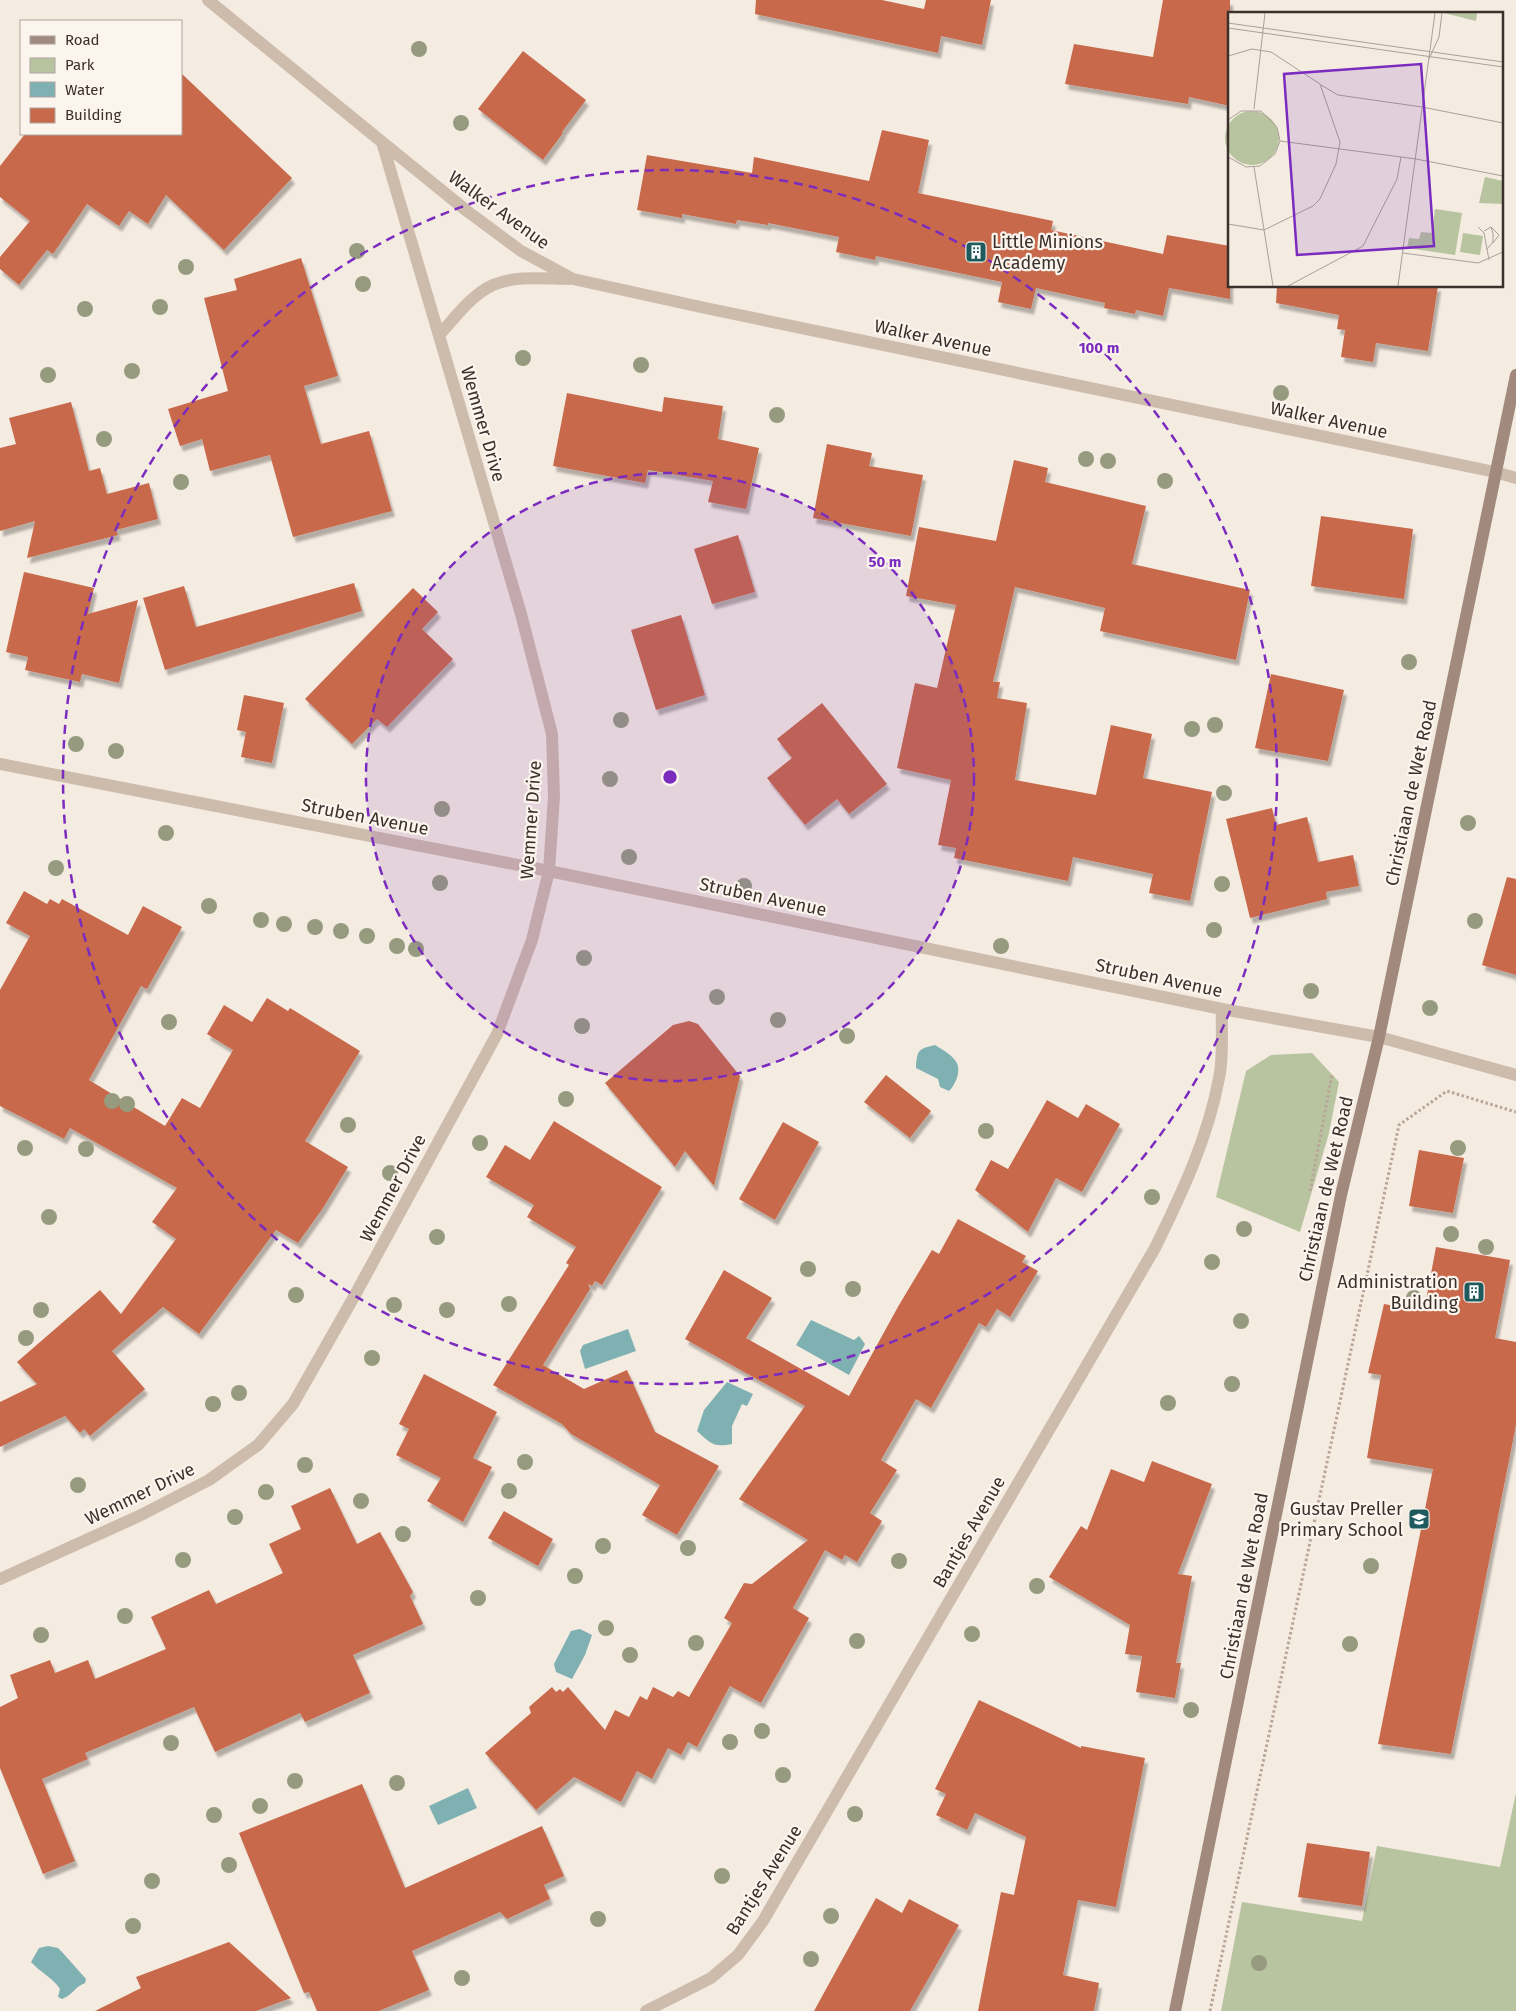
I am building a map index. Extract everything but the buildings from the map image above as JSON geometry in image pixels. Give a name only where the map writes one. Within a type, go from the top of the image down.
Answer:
[{"type":"main road","name":"Christiaan de Wet Road","points":[[1175,2011],[1341,1195],[1379,1037],[1516,375]]},
{"type":"street","points":[[208,0],[382,142]]},
{"type":"street","name":"Walker Avenue","points":[[382,142],[467,211],[521,251],[573,279],[749,318],[1495,472],[1516,478]]},
{"type":"street","name":"Wemmer Drive","points":[[0,1579],[139,1516],[208,1480],[258,1446],[293,1404],[356,1295],[497,1034],[532,940],[549,871],[554,796],[552,734],[521,614],[382,142]]},
{"type":"street","points":[[439,335],[473,299],[493,285],[518,279],[573,279]]},
{"type":"street","name":"Struben Avenue","points":[[0,764],[549,871],[1222,1009],[1379,1037],[1516,1074]]},
{"type":"street","name":"Bantjes Avenue","points":[[646,2011],[711,1978],[738,1955],[763,1921],[1155,1248],[1183,1192],[1203,1140],[1220,1076],[1222,1009]]},
{"type":"path","points":[[1310,1191],[1332,1075]]},
{"type":"path","points":[[1210,2011],[1399,1124],[1446,1092],[1516,1112]]},
{"type":"green space","points":[[1312,1053],[1339,1082],[1329,1133],[1300,1232],[1216,1197],[1246,1071],[1271,1055]]},
{"type":"green space","points":[[1516,1793],[1516,2011],[1221,2011],[1242,1902],[1362,1921],[1377,1846],[1500,1867]]},
{"type":"water","points":[[935,1045],[957,1063],[956,1080],[949,1091],[940,1087],[938,1079],[916,1068],[917,1057],[920,1051]]},
{"type":"water","points":[[811,1320],[854,1340],[859,1336],[865,1344],[849,1375],[796,1345]]},
{"type":"water","points":[[628,1329],[636,1351],[585,1369],[580,1351],[583,1345]]},
{"type":"water","points":[[727,1382],[753,1394],[747,1406],[742,1404],[732,1426],[732,1444],[716,1445],[697,1431],[704,1410]]},
{"type":"water","points":[[580,1629],[592,1635],[585,1655],[572,1679],[556,1672],[554,1664],[571,1631]]},
{"type":"water","points":[[468,1788],[477,1808],[438,1825],[429,1806]]},
{"type":"water","points":[[48,1946],[58,1948],[86,1979],[85,1983],[69,1996],[62,1999],[58,1997],[60,1989],[57,1985],[31,1962],[39,1948]]},
{"type":"place","name":"Little Minions Academy","points":[[976,252]]},
{"type":"place","name":"Administration Building","points":[[1474,1292]]},
{"type":"place","name":"Gustav Preller Primary School","points":[[1419,1519]]}]
